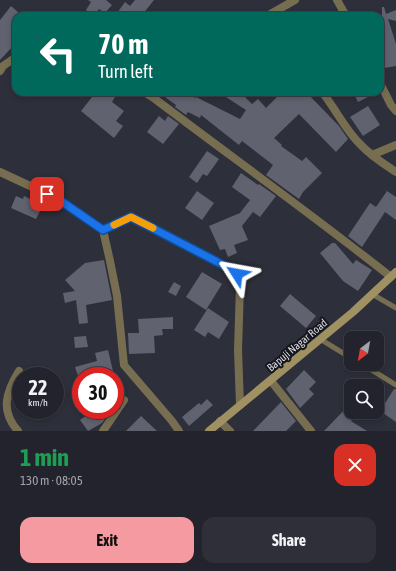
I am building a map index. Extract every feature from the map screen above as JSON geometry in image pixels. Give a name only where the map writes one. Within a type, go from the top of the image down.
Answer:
[{"type":"street","points":[[274,12],[295,0]]},
{"type":"street","points":[[337,0],[344,12]]},
{"type":"street","points":[[0,71],[3,66],[12,60]]},
{"type":"street","points":[[384,91],[391,105],[396,111]]},
{"type":"street","points":[[150,96],[259,178],[394,274]]},
{"type":"street","points":[[325,96],[360,145],[396,172]]},
{"type":"street","points":[[372,155],[396,145]]},
{"type":"street","points":[[0,172],[58,199],[103,230],[117,296],[124,366],[179,431]]},
{"type":"street","points":[[103,230],[131,217],[234,271],[240,286],[238,350],[240,405]]},
{"type":"street","name":"Bapuji Nagar Road","points":[[208,431],[271,381],[353,312],[394,274]]},
{"type":"street","points":[[271,381],[311,431]]},
{"type":"street","points":[[12,382],[5,408],[10,423],[18,431]]},
{"type":"street","points":[[103,431],[111,419]]},
{"type":"street","points":[[220,421],[230,431]]},
{"type":"lane","points":[[372,294],[396,308]]},
{"type":"lane","points":[[320,339],[344,354]]},
{"type":"lane","points":[[373,371],[396,385]]},
{"type":"building","points":[[88,0],[106,0],[112,5],[106,12],[99,9],[97,12],[89,12],[86,10],[91,2]]},
{"type":"building","points":[[135,0],[154,0],[144,12],[118,12],[125,2],[130,6]]},
{"type":"building","points":[[11,6],[18,12],[12,12],[12,47],[0,60],[0,20]]},
{"type":"building","points":[[382,7],[384,7],[386,14],[396,10],[396,21],[388,19],[396,44],[396,66],[384,68],[384,12],[382,12]]},
{"type":"building","points":[[93,96],[114,96],[115,97],[112,102],[124,111],[116,121],[123,126],[114,138],[81,111]]},
{"type":"building","points":[[164,96],[196,97],[240,119],[246,110],[224,96],[244,96],[252,104],[258,99],[266,108],[278,96],[310,96],[339,126],[348,139],[336,152],[299,114],[274,138],[282,145],[281,146],[302,161],[306,157],[322,173],[303,192],[299,199],[266,175],[273,165],[242,141],[239,145],[201,115],[200,118],[188,112],[186,115],[175,107],[176,105]]},
{"type":"building","points":[[355,96],[370,96],[358,102]]},
{"type":"building","points":[[368,106],[380,125],[363,136],[350,117]]},
{"type":"building","points":[[159,116],[165,121],[168,116],[179,124],[163,144],[147,132]]},
{"type":"building","points":[[207,151],[219,159],[207,176],[203,174],[197,183],[189,177]]},
{"type":"building","points":[[241,173],[276,196],[260,217],[253,212],[242,226],[248,240],[234,245],[237,253],[228,257],[225,249],[220,250],[209,226],[240,213],[250,200],[232,187]]},
{"type":"building","points":[[197,191],[214,203],[202,220],[185,208]]},
{"type":"building","points":[[387,191],[396,197],[396,220],[385,212],[362,247],[348,236],[370,203],[376,207]]},
{"type":"building","points":[[16,196],[23,199],[24,196],[43,205],[36,219],[11,208]]},
{"type":"building","points":[[332,243],[335,243],[353,264],[356,260],[372,270],[358,291],[343,281],[320,253]]},
{"type":"building","points":[[104,260],[112,300],[86,305],[88,323],[79,324],[76,300],[65,303],[63,293],[75,291],[65,280],[85,263]]},
{"type":"building","points":[[202,272],[222,284],[206,310],[186,297]]},
{"type":"building","points":[[174,282],[181,286],[176,296],[168,292]]},
{"type":"building","points":[[290,294],[316,316],[306,328],[280,306]]},
{"type":"building","points":[[208,308],[229,322],[219,339],[208,332],[205,337],[194,330]]},
{"type":"building","points":[[173,317],[173,329],[162,329],[163,335],[154,336],[155,353],[129,354],[128,333],[139,333],[138,319]]},
{"type":"building","points":[[86,336],[88,347],[75,348],[74,337]]},
{"type":"building","points":[[108,350],[112,367],[75,367],[97,361],[95,353]]},
{"type":"building","points":[[304,370],[316,382],[309,389],[314,394],[300,408],[286,389]]},
{"type":"building","points":[[394,389],[396,389],[396,422],[384,414],[384,405]]},
{"type":"building","points":[[207,399],[213,405],[189,426],[182,417],[199,403],[201,405]]},
{"type":"building","points":[[281,402],[296,421],[286,431],[253,431]]},
{"type":"building","points":[[344,410],[344,419],[353,419],[351,421],[367,431],[324,431]]},
{"type":"building","points":[[141,416],[157,431],[126,431]]},
{"type":"building","points":[[105,419],[102,423],[88,431],[80,420]]},
{"type":"slow traffic","points":[[114,225],[131,217],[153,228]]},
{"type":"route","points":[[47,194],[58,199],[103,230],[131,217],[231,269],[237,274]]}]
